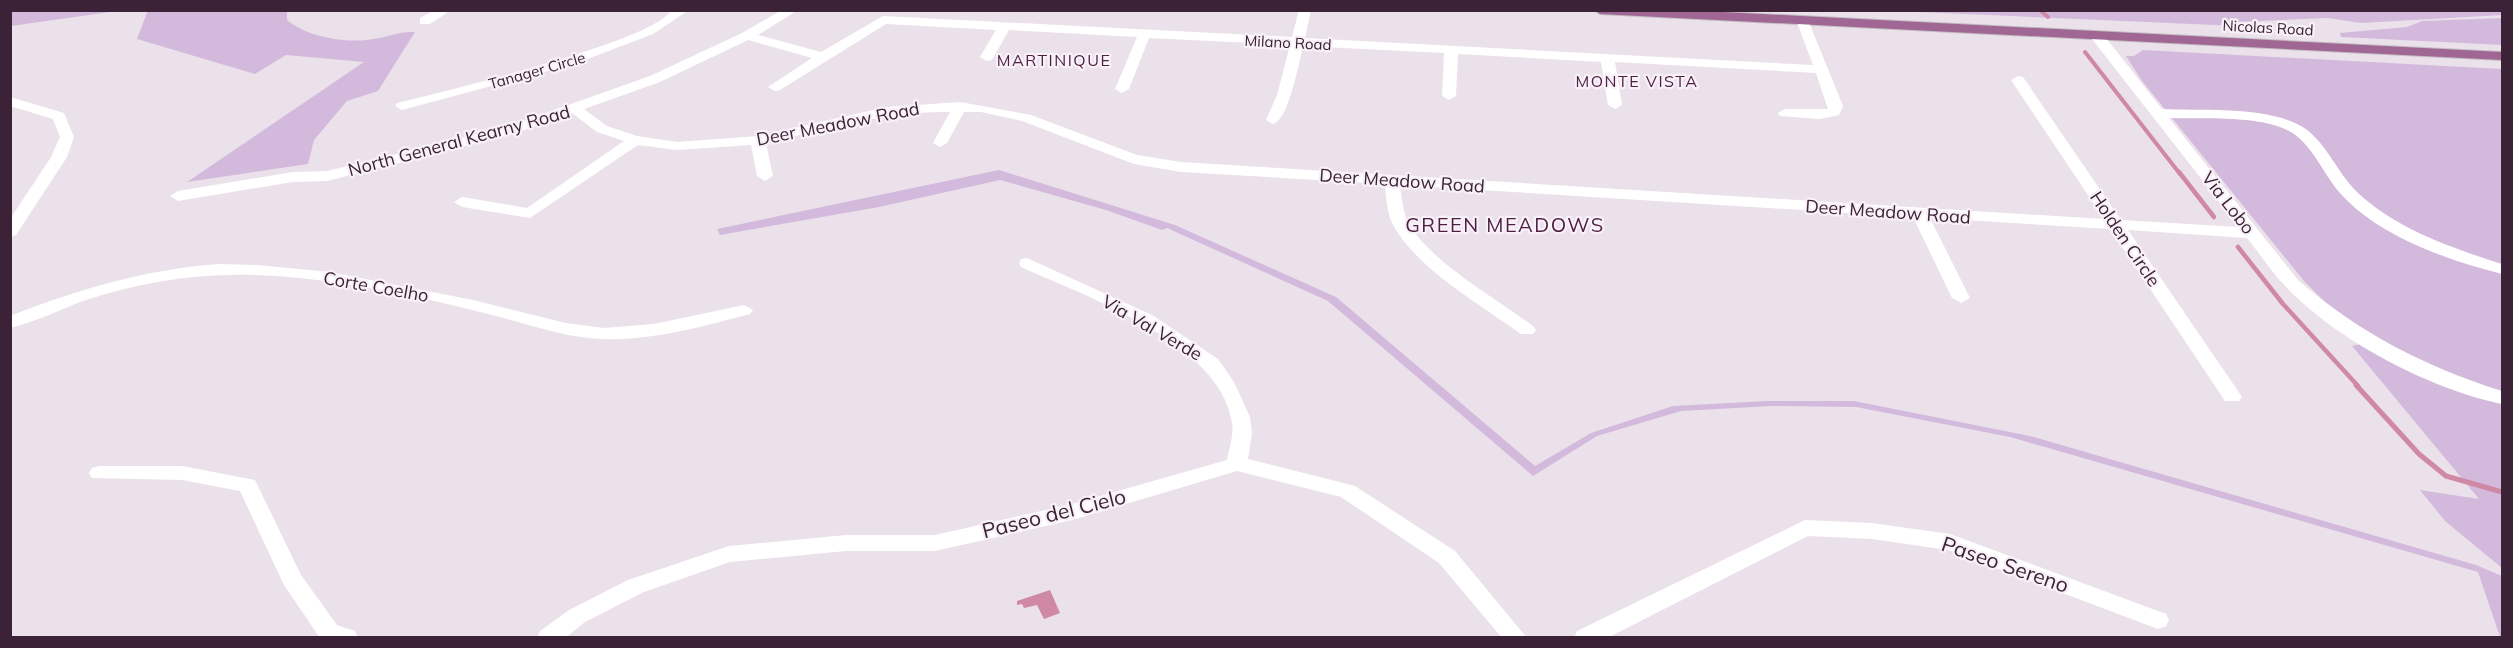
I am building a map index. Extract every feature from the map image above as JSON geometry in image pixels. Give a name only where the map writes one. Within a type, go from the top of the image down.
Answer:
[{"type":"main road","name":"Nicolas Road","points":[[1600,10],[2502,56]]},
{"type":"street","points":[[425,21],[445,10]]},
{"type":"street","name":"Tanager Circle","points":[[402,106],[500,82],[593,54],[667,22],[680,12],[677,10]]},
{"type":"street","name":"North General Kearny Road","points":[[177,196],[293,177],[327,176],[431,152],[574,109],[656,79],[747,36],[792,10]]},
{"type":"street","points":[[1273,120],[1284,95],[1305,10]]},
{"type":"street","name":"Milano Road","points":[[775,87],[883,20],[1820,69]]},
{"type":"street","points":[[1785,113],[1820,115],[1834,112],[1836,106],[1802,20]]},
{"type":"street","points":[[987,57],[1004,28]]},
{"type":"street","points":[[1122,89],[1144,35]]},
{"type":"street","points":[[747,36],[824,57]]},
{"type":"street","name":"Via Lobo","points":[[2097,36],[2292,284],[2314,305],[2379,349],[2502,398]]},
{"type":"street","points":[[1449,96],[1450,49]]},
{"type":"street","points":[[1606,57],[1615,105]]},
{"type":"street","name":"Holden Circle","points":[[2018,80],[2232,397]]},
{"type":"street","points":[[10,101],[59,116],[67,137],[59,157],[10,232]]},
{"type":"street","points":[[940,143],[960,106]]},
{"type":"street","name":"Deer Meadow Road","points":[[574,109],[602,129],[635,140],[677,146],[717,145],[758,140],[887,111],[960,106],[1026,118],[1103,150],[1155,164],[1392,181],[2251,233]]},
{"type":"street","points":[[2157,113],[2265,120],[2294,128],[2350,195],[2372,212],[2411,234],[2502,269]]},
{"type":"street","points":[[462,202],[531,213],[635,140]]},
{"type":"street","points":[[758,140],[765,176]]},
{"type":"street","points":[[1392,181],[1395,207],[1403,227],[1422,250],[1527,330]]},
{"type":"street","points":[[1920,214],[1961,298]]},
{"type":"street","name":"Via Val Verde","points":[[1027,263],[1136,315],[1181,341],[1213,364],[1232,397],[1242,423],[1237,464]]},
{"type":"street","name":"Corte Coelho","points":[[10,323],[66,300],[131,281],[184,272],[231,270],[307,276],[378,287],[501,311],[555,329],[567,330],[623,333],[744,310]]},
{"type":"street","points":[[1237,464],[1348,491],[1447,557],[1515,638]]},
{"type":"street","name":"Paseo del Cielo","points":[[548,638],[577,616],[636,586],[729,554],[846,543],[935,543],[1072,513],[1237,464]]},
{"type":"street","points":[[99,473],[182,472],[248,485],[292,579],[329,632],[347,638]]},
{"type":"street","name":"Paseo Sereno","points":[[1585,638],[1805,528],[1872,531],[1950,542],[2158,620]]},
{"type":"shaded area","points":[[11,10],[117,10],[117,11],[11,26]]},
{"type":"shaded area","points":[[148,10],[287,11],[287,20],[305,31],[328,38],[351,41],[415,32],[378,91],[347,101],[314,140],[308,164],[187,182],[364,62],[286,55],[255,74],[137,39]]},
{"type":"shaded area","points":[[2502,10],[2502,15],[2361,23],[2328,18],[2237,22],[2237,26],[1896,11]]},
{"type":"shaded area","points":[[2502,18],[2502,45],[2341,37],[2340,33],[2407,27],[2422,21]]},
{"type":"shaded area","points":[[2143,50],[2502,69],[2502,568],[2445,521],[2420,490],[2479,499],[2352,346],[2366,343],[2304,281],[2142,81],[2126,56],[2134,56]]},
{"type":"shaded area","points":[[999,170],[1175,225],[1336,297],[1535,466],[1591,433],[1673,406],[1767,401],[1854,401],[2030,436],[2476,565],[2502,576],[2502,637],[2500,637],[2478,572],[2010,437],[1856,407],[1771,406],[1681,411],[1597,436],[1533,476],[1328,301],[1167,228],[1162,230],[1106,210],[1000,180],[879,207],[720,235],[717,229]]},
{"type":"shaded area","points":[[1050,590],[1060,613],[1044,619],[1037,605],[1024,608],[1022,604],[1017,605],[1017,601]]},
{"type":"waterway","points":[[2040,10],[2048,17]]},
{"type":"waterway","points":[[2114,10],[2284,10]]},
{"type":"waterway","points":[[2085,52],[2180,174]]},
{"type":"waterway","points":[[2179,172],[2214,217]]},
{"type":"waterway","points":[[2238,247],[2283,304],[2358,386]]},
{"type":"waterway","points":[[2356,385],[2419,454],[2446,476],[2502,492]]},
{"type":"district","name":"MARTINIQUE","points":[[1054,60]]},
{"type":"district","name":"MONTE VISTA","points":[[1637,81]]},
{"type":"district","name":"GREEN MEADOWS","points":[[1505,225]]}]
